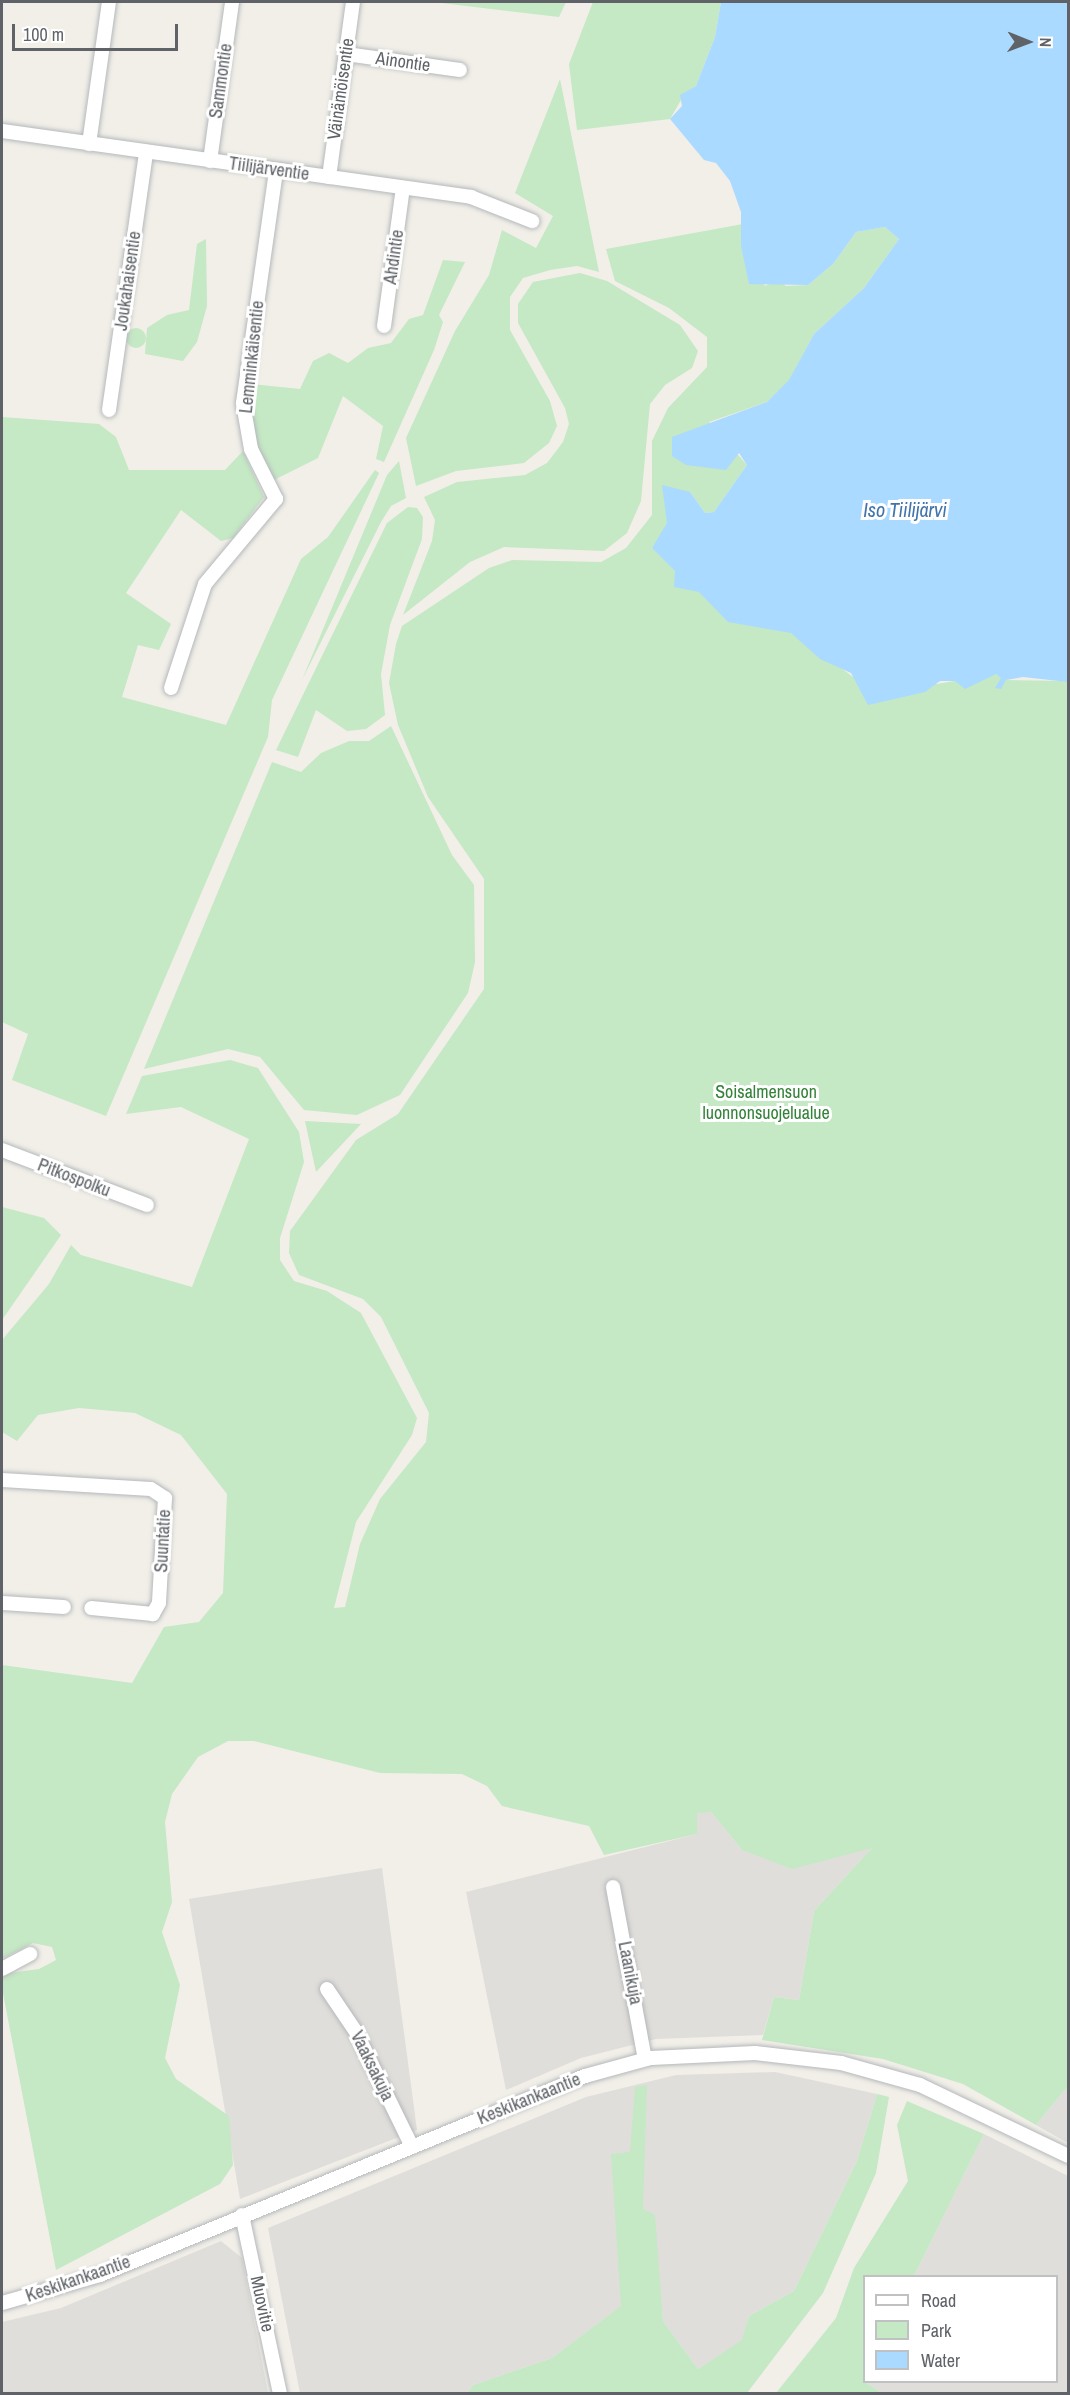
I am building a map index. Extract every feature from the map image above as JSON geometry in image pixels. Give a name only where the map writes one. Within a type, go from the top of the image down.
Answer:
[{"type":"street","points":[[89,144],[109,2]]},
{"type":"street","name":"Sammontie","points":[[210,160],[232,2]]},
{"type":"street","name":"Väinämöisentie","points":[[328,177],[353,2]]},
{"type":"street","name":"Ainontie","points":[[346,54],[460,70]]},
{"type":"street","name":"Tiilijärventie","points":[[2,131],[492,202],[532,221]]},
{"type":"street","name":"Joukahaisentie","points":[[109,410],[146,152]]},
{"type":"street","name":"Lemminkäisentie","points":[[171,688],[205,584],[276,499],[251,449],[243,403],[276,170]]},
{"type":"street","name":"Ahdintie","points":[[384,327],[403,188]]},
{"type":"street","name":"Pitkospolku","points":[[2,1150],[147,1205]]},
{"type":"street","name":"Suuntatie","points":[[2,1480],[150,1490],[165,1498],[159,1603],[153,1614],[91,1608]]},
{"type":"street","points":[[2,1603],[64,1607]]},
{"type":"street","name":"Laanikuja","points":[[613,1887],[645,2059]]},
{"type":"street","points":[[2,1969],[30,1954]]},
{"type":"street","name":"Vaaksakuja","points":[[327,1989],[356,2032],[412,2147]]},
{"type":"street","name":"Keskikankaantie","points":[[2,2303],[99,2275],[585,2076],[645,2059],[755,2052],[841,2063],[920,2085],[1068,2156]]},
{"type":"street","name":"Muovitie","points":[[243,2215],[280,2394]]},
{"type":"shaded area","points":[[697,1812],[711,1812],[742,1850],[873,1847],[814,1911],[799,2000],[774,1997],[763,2035],[656,2039],[581,2058],[506,2090],[466,1892],[697,1834]]},
{"type":"shaded area","points":[[382,1868],[417,2130],[240,2199],[189,1899]]},
{"type":"shaded area","points":[[775,2072],[877,2094],[857,2161],[794,2291],[749,2316],[743,2340],[698,2369],[663,2321],[659,2278],[552,2358],[473,2385],[467,2393],[300,2393],[268,2228],[586,2097],[676,2075]]},
{"type":"shaded area","points":[[1068,2086],[1068,2143],[1036,2125]]},
{"type":"shaded area","points":[[984,2134],[1068,2176],[1068,2393],[882,2393],[866,2383],[1058,2383],[1058,2275],[914,2275]]},
{"type":"shaded area","points":[[221,2241],[242,2258],[268,2393],[2,2393],[2,2322],[61,2308]]},
{"type":"green space","points":[[433,2],[566,2],[559,17]]},
{"type":"green space","points":[[593,2],[721,2],[715,37],[696,86],[685,93],[670,119],[577,130],[569,64]]},
{"type":"green space","points":[[560,79],[599,272],[577,266],[550,270],[523,278],[510,297],[510,330],[550,401],[557,426],[549,443],[524,463],[456,471],[416,486],[406,438],[455,331],[489,275],[502,230],[536,248],[553,216],[515,193]]},
{"type":"green space","name":"Soisalmensuon luonnonsuojelualue","points":[[743,224],[741,246],[765,286],[778,280],[786,286],[808,285],[833,264],[856,232],[885,227],[899,239],[864,288],[814,334],[789,381],[767,402],[709,422],[747,465],[714,512],[705,513],[690,492],[652,548],[667,558],[683,584],[792,631],[853,677],[937,684],[996,674],[1006,680],[1068,681],[1068,2086],[1036,2125],[963,2084],[883,2059],[762,2040],[774,1997],[799,2000],[814,1911],[872,1848],[792,1869],[742,1850],[711,1812],[697,1813],[697,1834],[604,1855],[589,1826],[502,1806],[487,1786],[462,1774],[380,1773],[254,1741],[228,1741],[198,1757],[172,1794],[165,1822],[172,1902],[162,1932],[180,1985],[165,2058],[176,2079],[229,2116],[233,2165],[220,2184],[56,2270],[2,1988],[2,1974],[39,1969],[56,1960],[52,1947],[33,1943],[2,1959],[2,1665],[132,1683],[164,1627],[199,1622],[223,1593],[227,1494],[181,1435],[135,1413],[79,1408],[38,1415],[17,1441],[2,1432],[2,1340],[49,1284],[71,1245],[81,1255],[192,1287],[249,1139],[181,1107],[126,1114],[142,1076],[230,1060],[258,1068],[299,1132],[304,1162],[280,1238],[280,1260],[294,1281],[327,1291],[361,1313],[417,1418],[412,1435],[356,1522],[334,1608],[345,1607],[360,1544],[380,1499],[426,1442],[429,1413],[381,1317],[363,1299],[299,1275],[289,1253],[290,1231],[356,1140],[398,1114],[484,989],[484,879],[428,797],[398,725],[389,683],[396,644],[402,626],[489,568],[512,560],[601,562],[626,548],[652,515],[652,441],[668,408],[707,367],[707,337],[669,308],[615,281],[606,249]]},
{"type":"green space","points":[[206,239],[207,306],[197,342],[183,361],[145,354],[147,328],[167,315],[189,310],[197,244]]},
{"type":"green space","points":[[443,260],[465,262],[439,315],[443,322],[434,350],[384,462],[376,459],[383,426],[343,396],[318,458],[274,480],[259,452],[250,413],[251,384],[300,389],[313,361],[329,353],[348,363],[368,348],[391,343],[409,319],[423,315]]},
{"type":"green space","points":[[580,273],[607,281],[680,325],[698,351],[692,368],[665,385],[650,404],[641,501],[627,533],[604,551],[504,547],[470,562],[403,615],[432,541],[435,520],[424,497],[457,482],[525,475],[547,463],[563,442],[569,424],[565,408],[518,323],[518,304],[533,282]]},
{"type":"green space","points":[[132,328],[140,328],[146,334],[146,342],[140,348],[132,348],[126,342],[126,334]]},
{"type":"green space","points":[[2,417],[99,424],[116,437],[129,470],[225,470],[243,451],[264,497],[233,538],[221,541],[181,510],[126,593],[171,624],[159,650],[138,645],[122,697],[226,725],[301,559],[328,537],[375,470],[379,473],[272,700],[268,737],[106,1116],[12,1080],[28,1034],[2,1022]]},
{"type":"green space","points":[[399,461],[406,498],[391,506],[381,522],[302,680],[387,475]]},
{"type":"green space","points":[[408,507],[417,508],[423,517],[422,539],[390,625],[381,674],[385,715],[366,729],[347,731],[316,710],[298,757],[276,750],[387,523]]},
{"type":"green space","points":[[391,726],[452,855],[474,885],[475,962],[468,993],[400,1095],[357,1115],[304,1110],[260,1057],[228,1049],[144,1069],[272,762],[301,772],[321,753],[349,741],[369,741]]},
{"type":"green space","points":[[305,1121],[361,1124],[316,1172]]},
{"type":"green space","points":[[2,1207],[44,1218],[61,1235],[2,1320]]},
{"type":"green space","points":[[647,2085],[643,2209],[655,2215],[663,2321],[698,2369],[742,2340],[749,2316],[794,2291],[857,2161],[877,2094],[889,2097],[876,2173],[823,2293],[747,2393],[467,2393],[473,2385],[552,2358],[621,2306],[611,2154],[630,2152],[635,2087]]},
{"type":"green space","points":[[907,2101],[984,2134],[914,2275],[863,2275],[863,2383],[882,2393],[776,2393],[836,2318],[854,2268],[908,2181],[897,2125]]},
{"type":"water","name":"Iso Tiilijärvi","points":[[721,2],[1068,2],[1068,682],[1023,677],[1006,680],[1001,689],[995,688],[1001,678],[996,674],[965,689],[955,681],[940,681],[925,692],[868,705],[851,673],[820,659],[791,633],[728,622],[699,592],[674,587],[675,571],[652,548],[667,523],[662,485],[690,492],[705,513],[714,512],[747,465],[739,453],[726,470],[686,465],[672,456],[672,437],[767,402],[789,380],[814,334],[864,288],[899,239],[885,227],[856,232],[833,264],[808,285],[749,284],[741,246],[741,212],[730,181],[716,163],[704,160],[670,119],[682,106],[680,95],[696,86],[715,37]]}]
